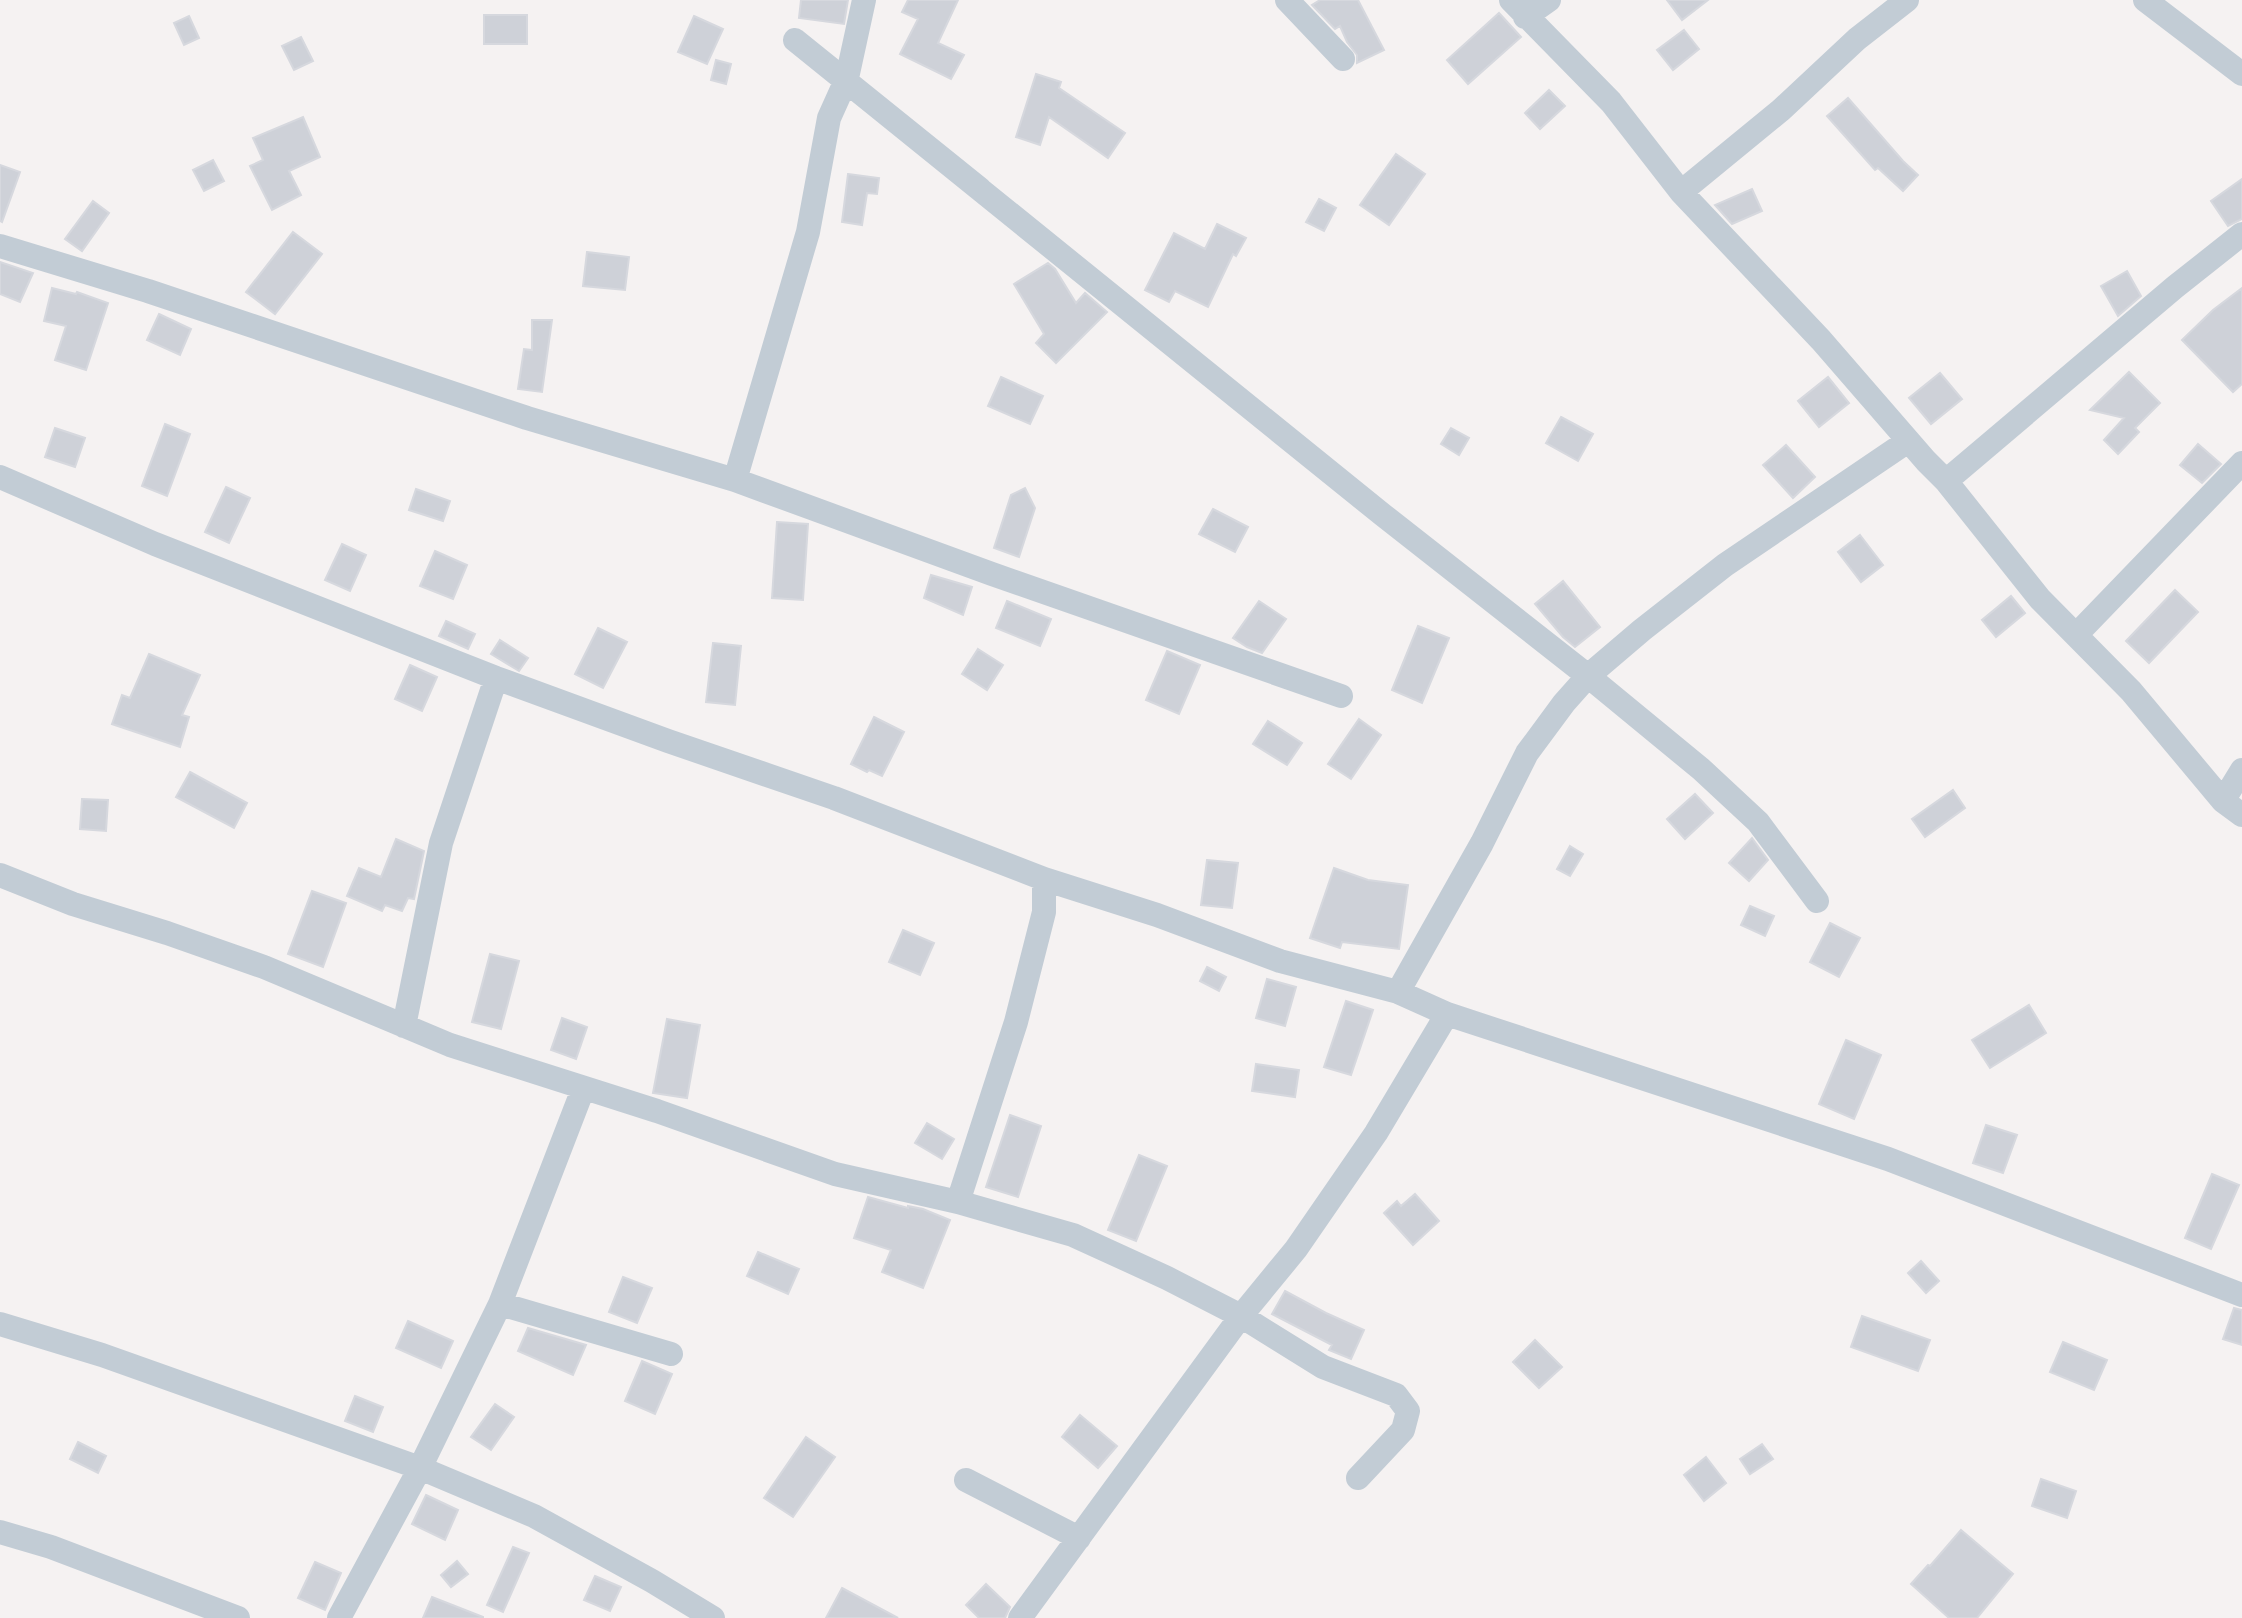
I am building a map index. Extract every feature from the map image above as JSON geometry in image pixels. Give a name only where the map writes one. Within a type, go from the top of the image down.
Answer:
[{"type":"street","points":[[735,480],[808,232],[829,118],[847,78],[864,0]]},
{"type":"street","points":[[1287,0],[1343,59]]},
{"type":"street","points":[[1518,8],[1549,0]]},
{"type":"street","points":[[1681,192],[1781,110],[1857,39],[1907,0]]},
{"type":"street","points":[[2145,0],[2242,74]]},
{"type":"street","points":[[1518,8],[1611,102],[1681,192],[1821,340],[1946,481],[2040,599],[2131,691],[2233,808]]},
{"type":"street","points":[[795,40],[847,78]]},
{"type":"street","points":[[795,40],[980,189]]},
{"type":"street","points":[[795,40],[1701,769],[1758,822],[1817,901]]},
{"type":"street","points":[[1946,481],[2242,234]]},
{"type":"street","points":[[0,246],[148,291],[527,418],[735,480],[992,574],[1341,695]]},
{"type":"street","points":[[1398,992],[1493,822],[1527,753],[1588,676],[1725,565],[1908,441]]},
{"type":"street","points":[[2076,635],[2242,463]]},
{"type":"street","points":[[0,477],[155,544],[496,678],[834,799],[1044,879],[1157,915],[1280,961],[1398,992],[1447,1014],[1888,1159],[2242,1295]]},
{"type":"street","points":[[404,1026],[441,843],[496,678]]},
{"type":"street","points":[[2233,808],[2242,770]]},
{"type":"street","points":[[0,875],[73,904],[264,967],[450,1045],[706,1128],[835,1174],[958,1202],[1073,1235],[1241,1316],[1323,1367],[1396,1395],[1408,1411],[1404,1430],[1358,1478]]},
{"type":"street","points":[[958,1202],[1016,1022],[1044,912],[1044,879]]},
{"type":"street","points":[[1020,1618],[1241,1316],[1296,1250],[1376,1133],[1447,1014]]},
{"type":"street","points":[[339,1618],[420,1468],[500,1304],[583,1089]]},
{"type":"street","points":[[500,1304],[671,1354]]},
{"type":"street","points":[[0,1324],[102,1355],[420,1468],[534,1516],[713,1618]]},
{"type":"street","points":[[966,1480],[1079,1538]]},
{"type":"street","points":[[0,1532],[51,1547],[238,1618]]},
{"type":"building","points":[[801,0],[848,0],[844,24],[799,18]]},
{"type":"building","points":[[908,0],[958,0],[938,43],[964,55],[951,79],[900,54],[918,19],[902,12]]},
{"type":"building","points":[[1320,0],[1358,0],[1384,50],[1357,63],[1357,55],[1340,26],[1335,29],[1312,5]]},
{"type":"building","points":[[1667,0],[1708,0],[1682,20]]},
{"type":"building","points":[[1499,13],[1521,37],[1468,84],[1447,60]]},
{"type":"building","points":[[484,15],[527,15],[527,44],[484,44]]},
{"type":"building","points":[[189,16],[199,38],[184,45],[174,23]]},
{"type":"building","points":[[694,16],[723,29],[707,64],[678,52]]},
{"type":"building","points":[[1684,30],[1699,49],[1673,70],[1657,50]]},
{"type":"building","points":[[301,37],[313,61],[294,70],[282,46]]},
{"type":"building","points":[[716,60],[731,64],[726,84],[711,80]]},
{"type":"building","points":[[1036,74],[1061,82],[1059,88],[1125,133],[1108,158],[1049,117],[1040,145],[1016,137]]},
{"type":"building","points":[[1549,90],[1565,106],[1540,129],[1525,113]]},
{"type":"building","points":[[1848,98],[1918,175],[1903,191],[1878,168],[1875,170],[1827,116]]},
{"type":"building","points":[[303,117],[320,157],[289,171],[301,195],[272,210],[250,166],[263,160],[253,138]]},
{"type":"building","points":[[1396,154],[1425,174],[1389,225],[1360,205]]},
{"type":"building","points":[[213,160],[224,181],[204,191],[193,170]]},
{"type":"building","points":[[0,165],[20,172],[2,222],[0,221]]},
{"type":"building","points":[[848,174],[879,178],[877,194],[867,193],[862,225],[842,222]]},
{"type":"building","points":[[2242,179],[2242,219],[2228,226],[2211,201]]},
{"type":"building","points":[[1752,189],[1762,211],[1732,224],[1715,205]]},
{"type":"building","points":[[1319,199],[1336,208],[1324,231],[1306,222]]},
{"type":"building","points":[[93,201],[109,213],[82,251],[65,239]]},
{"type":"building","points":[[1217,224],[1246,238],[1236,256],[1233,254],[1208,307],[1175,291],[1169,302],[1145,290],[1174,233],[1205,249]]},
{"type":"building","points":[[293,232],[322,254],[275,314],[246,292]]},
{"type":"building","points":[[587,252],[629,257],[625,290],[583,286]]},
{"type":"building","points":[[0,262],[33,273],[20,302],[0,294]]},
{"type":"building","points":[[1048,263],[1055,269],[1076,303],[1085,293],[1107,312],[1056,363],[1036,343],[1044,334],[1014,284]]},
{"type":"building","points":[[2127,271],[2141,296],[2118,316],[2101,286]]},
{"type":"building","points":[[52,288],[76,294],[77,292],[108,303],[86,370],[55,360],[66,326],[44,321]]},
{"type":"building","points":[[2242,288],[2242,384],[2233,392],[2182,340],[2213,310]]},
{"type":"building","points":[[159,314],[191,329],[180,355],[147,340]]},
{"type":"building","points":[[532,320],[552,320],[542,392],[518,389],[524,349],[532,350]]},
{"type":"building","points":[[2129,372],[2160,403],[2135,428],[2139,432],[2118,454],[2104,440],[2124,418],[2090,410]]},
{"type":"building","points":[[1940,373],[1962,399],[1931,424],[1909,398]]},
{"type":"building","points":[[1001,377],[1043,396],[1030,424],[988,406]]},
{"type":"building","points":[[1828,377],[1849,403],[1819,427],[1798,401]]},
{"type":"building","points":[[1561,417],[1593,434],[1578,461],[1546,443]]},
{"type":"building","points":[[165,424],[190,434],[167,496],[142,486]]},
{"type":"building","points":[[55,428],[85,438],[75,467],[45,457]]},
{"type":"building","points":[[1451,428],[1469,438],[1459,455],[1441,444]]},
{"type":"building","points":[[2198,444],[2221,464],[2202,483],[2180,465]]},
{"type":"building","points":[[1786,445],[1815,477],[1793,498],[1763,465]]},
{"type":"building","points":[[226,487],[250,498],[229,543],[205,532]]},
{"type":"building","points":[[1025,488],[1035,508],[1019,557],[994,548],[1011,495]]},
{"type":"building","points":[[416,489],[450,501],[443,521],[409,510]]},
{"type":"building","points":[[1213,509],[1248,527],[1235,552],[1199,534]]},
{"type":"building","points":[[777,522],[808,524],[803,600],[772,598]]},
{"type":"building","points":[[1860,535],[1883,565],[1861,582],[1838,552]]},
{"type":"building","points":[[342,544],[366,555],[350,591],[325,580]]},
{"type":"building","points":[[435,551],[467,565],[453,599],[420,586]]},
{"type":"building","points":[[931,575],[972,587],[963,615],[924,598]]},
{"type":"building","points":[[1563,581],[1600,627],[1575,647],[1535,604]]},
{"type":"building","points":[[2175,590],[2198,612],[2149,663],[2126,641]]},
{"type":"building","points":[[2011,596],[2025,613],[1996,637],[1982,620]]},
{"type":"building","points":[[1007,601],[1051,619],[1040,646],[996,628]]},
{"type":"building","points":[[1259,601],[1286,619],[1262,653],[1233,638]]},
{"type":"building","points":[[446,621],[475,634],[468,649],[439,636]]},
{"type":"building","points":[[1418,626],[1449,638],[1422,703],[1392,690]]},
{"type":"building","points":[[598,628],[627,642],[603,688],[575,674]]},
{"type":"building","points":[[500,640],[528,658],[519,671],[491,654]]},
{"type":"building","points":[[713,643],[741,646],[735,705],[706,702]]},
{"type":"building","points":[[978,649],[1003,665],[987,690],[962,674]]},
{"type":"building","points":[[1167,651],[1200,665],[1179,714],[1146,700]]},
{"type":"building","points":[[149,654],[200,675],[182,715],[189,717],[180,747],[112,724],[122,695],[130,698]]},
{"type":"building","points":[[410,665],[437,677],[422,711],[395,699]]},
{"type":"building","points":[[874,717],[904,732],[882,776],[851,764]]},
{"type":"building","points":[[1359,719],[1381,735],[1351,779],[1328,764]]},
{"type":"building","points":[[1268,721],[1302,743],[1287,765],[1253,744]]},
{"type":"building","points":[[190,772],[247,803],[234,828],[176,797]]},
{"type":"building","points":[[1953,790],[1965,808],[1925,837],[1912,819]]},
{"type":"building","points":[[1695,794],[1713,813],[1685,839],[1667,819]]},
{"type":"building","points":[[82,799],[108,800],[106,831],[80,829]]},
{"type":"building","points":[[1752,838],[1768,860],[1749,881],[1729,863]]},
{"type":"building","points":[[396,839],[424,851],[414,899],[408,898],[402,911],[385,905],[382,911],[347,896],[359,868],[381,877]]},
{"type":"building","points":[[1570,846],[1583,854],[1570,876],[1557,869]]},
{"type":"building","points":[[1207,860],[1238,863],[1232,908],[1201,905]]},
{"type":"building","points":[[1334,868],[1368,880],[1408,885],[1399,949],[1342,942],[1340,948],[1310,938]]},
{"type":"building","points":[[312,891],[346,903],[323,967],[288,954]]},
{"type":"building","points":[[1750,906],[1774,916],[1765,936],[1741,925]]},
{"type":"building","points":[[1830,923],[1860,938],[1839,977],[1810,962]]},
{"type":"building","points":[[903,930],[934,943],[920,975],[889,962]]},
{"type":"building","points":[[490,954],[519,961],[501,1029],[472,1022]]},
{"type":"building","points":[[1207,967],[1226,977],[1219,991],[1200,981]]},
{"type":"building","points":[[1267,979],[1296,987],[1285,1026],[1256,1018]]},
{"type":"building","points":[[1346,1001],[1373,1010],[1351,1075],[1324,1067]]},
{"type":"building","points":[[2029,1005],[2046,1033],[1990,1068],[1972,1040]]},
{"type":"building","points":[[562,1018],[587,1027],[576,1059],[551,1050]]},
{"type":"building","points":[[667,1019],[700,1025],[687,1098],[653,1093]]},
{"type":"building","points":[[1846,1040],[1881,1055],[1854,1119],[1819,1104]]},
{"type":"building","points":[[1256,1064],[1299,1070],[1295,1097],[1252,1091]]},
{"type":"building","points":[[1010,1115],[1041,1126],[1018,1197],[986,1187]]},
{"type":"building","points":[[927,1123],[954,1139],[942,1159],[915,1143]]},
{"type":"building","points":[[1986,1125],[2017,1135],[2003,1173],[1973,1163]]},
{"type":"building","points":[[1139,1155],[1167,1166],[1136,1241],[1108,1230]]},
{"type":"building","points":[[2212,1174],[2239,1185],[2211,1249],[2185,1238]]},
{"type":"building","points":[[1415,1194],[1439,1221],[1413,1245],[1384,1213],[1397,1201],[1401,1206]]},
{"type":"building","points":[[868,1197],[908,1208],[923,1209],[950,1220],[923,1288],[882,1272],[891,1250],[854,1238]]},
{"type":"building","points":[[758,1252],[799,1269],[788,1294],[747,1276]]},
{"type":"building","points":[[1921,1261],[1939,1281],[1926,1293],[1908,1273]]},
{"type":"building","points":[[623,1277],[652,1288],[637,1323],[609,1312]]},
{"type":"building","points":[[1285,1291],[1364,1330],[1351,1359],[1329,1350],[1332,1345],[1272,1314]]},
{"type":"building","points":[[2234,1308],[2242,1310],[2242,1345],[2223,1339]]},
{"type":"building","points":[[1862,1316],[1930,1340],[1918,1371],[1851,1347]]},
{"type":"building","points":[[408,1321],[453,1341],[441,1368],[396,1348]]},
{"type":"building","points":[[528,1328],[586,1345],[573,1375],[518,1351]]},
{"type":"building","points":[[1535,1340],[1562,1367],[1539,1388],[1513,1362]]},
{"type":"building","points":[[2063,1342],[2107,1360],[2094,1390],[2050,1372]]},
{"type":"building","points":[[642,1361],[672,1374],[655,1414],[625,1401]]},
{"type":"building","points":[[355,1396],[383,1407],[373,1432],[345,1421]]},
{"type":"building","points":[[495,1404],[514,1417],[491,1450],[471,1437]]},
{"type":"building","points":[[1080,1415],[1117,1446],[1098,1468],[1062,1437]]},
{"type":"building","points":[[806,1437],[835,1457],[793,1517],[764,1498]]},
{"type":"building","points":[[78,1442],[106,1456],[98,1473],[70,1459]]},
{"type":"building","points":[[1762,1444],[1773,1459],[1750,1474],[1740,1459]]},
{"type":"building","points":[[1706,1457],[1726,1483],[1704,1501],[1684,1475]]},
{"type":"building","points":[[2041,1479],[2076,1491],[2067,1518],[2032,1506]]},
{"type":"building","points":[[426,1495],[458,1510],[445,1540],[412,1524]]},
{"type":"building","points":[[1961,1530],[2013,1574],[1977,1618],[1949,1618],[1911,1584]]},
{"type":"building","points":[[513,1547],[529,1553],[503,1612],[487,1605]]},
{"type":"building","points":[[457,1561],[468,1574],[451,1587],[441,1575]]},
{"type":"building","points":[[315,1562],[341,1573],[325,1610],[298,1598]]},
{"type":"building","points":[[595,1576],[621,1587],[610,1611],[584,1600]]},
{"type":"building","points":[[986,1584],[1010,1607],[1005,1618],[979,1618],[966,1605]]},
{"type":"building","points":[[842,1588],[898,1618],[826,1618]]},
{"type":"building","points":[[432,1597],[483,1617],[483,1618],[423,1618]]}]
